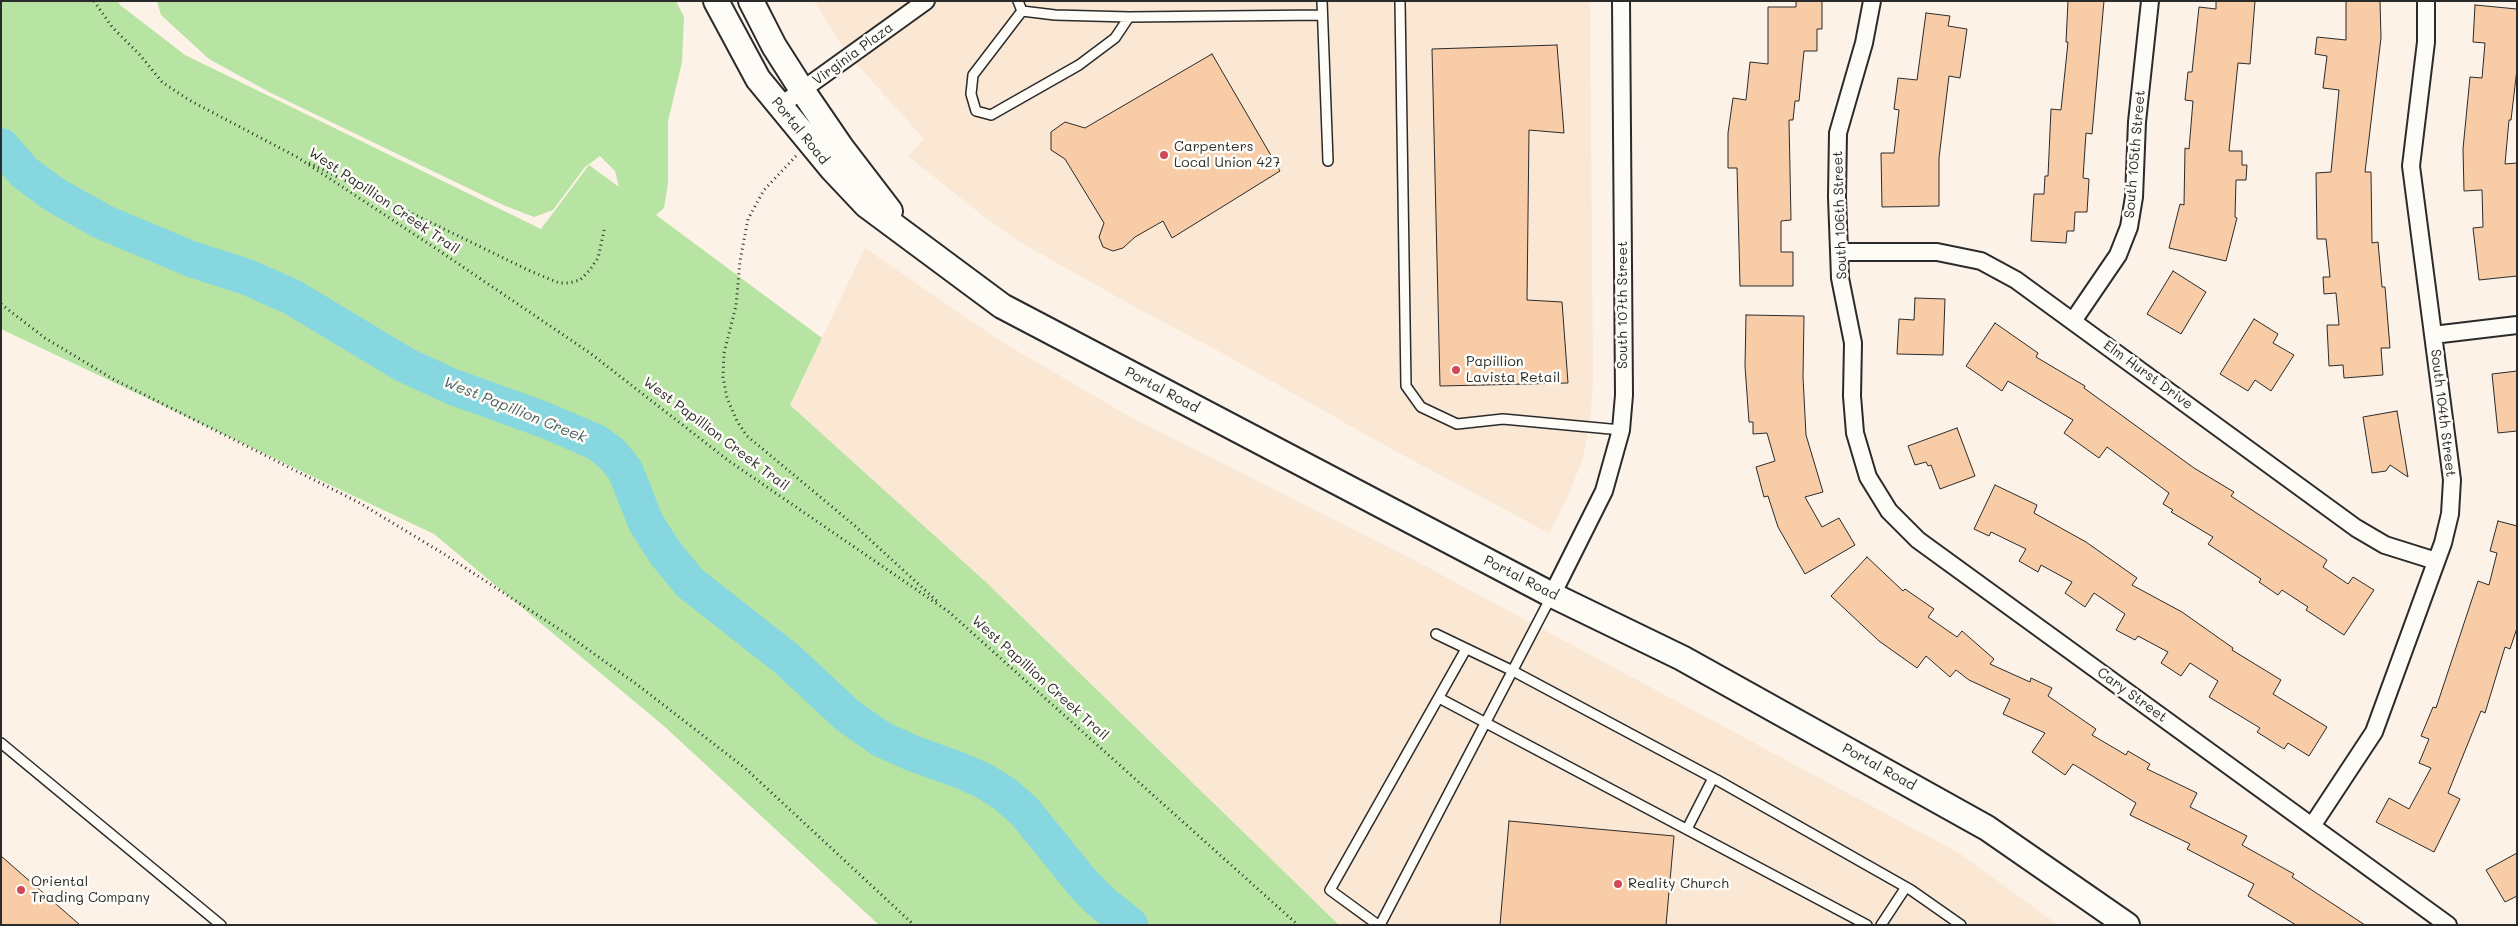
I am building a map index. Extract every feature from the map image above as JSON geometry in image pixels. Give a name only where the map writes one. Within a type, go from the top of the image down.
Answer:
[{"type":"main road","name":"Portal Road","points":[[716,1],[758,79],[809,144],[866,205],[1002,306],[1552,595],[1682,658],[1987,828],[2127,925]]},
{"type":"main road","name":"Portal Road","points":[[751,1],[774,46],[802,90],[841,147],[911,238]]},
{"type":"street","name":"South 107th Street","points":[[1552,595],[1604,491],[1621,430],[1624,395],[1621,1]]},
{"type":"street","name":"South 106th Street","points":[[1855,433],[1852,396],[1853,343],[1840,278],[1837,197],[1838,132],[1864,43],[1872,1]]},
{"type":"street","name":"South 105th Street","points":[[2073,321],[2118,255],[2129,227],[2134,197],[2137,122],[2150,1]]},
{"type":"street","name":"South 104th Street","points":[[2312,826],[2374,732],[2436,561],[2450,514],[2452,480],[2412,166],[2426,42],[2426,1]]},
{"type":"street","name":"Virginia Plaza","points":[[780,106],[918,4]]},
{"type":"street","name":"Elm Hurst Drive","points":[[1839,252],[1937,252],[1981,261],[2016,280],[2356,528],[2386,545],[2436,561]]},
{"type":"street","points":[[2433,335],[2517,324]]},
{"type":"street","name":"Cary Street","points":[[1855,433],[1868,476],[1889,511],[1918,540],[2448,925]]},
{"type":"lane","points":[[1018,1],[1022,11]]},
{"type":"lane","points":[[1322,1],[1328,161]]},
{"type":"lane","points":[[1400,1],[1406,386],[1421,407],[1457,424],[1503,419],[1621,430]]},
{"type":"lane","points":[[1022,11],[1055,15],[1129,17],[1322,15]]},
{"type":"lane","points":[[1022,11],[973,75],[971,94],[976,111],[991,115],[1079,65],[1115,38],[1129,17]]},
{"type":"lane","points":[[1466,650],[1330,890],[1379,925],[1552,595]]},
{"type":"lane","points":[[1436,634],[1513,671],[1713,778],[1906,887],[1960,925]]},
{"type":"lane","points":[[1439,698],[1867,925]]},
{"type":"lane","points":[[1,743],[221,925]]},
{"type":"lane","points":[[1687,829],[1713,778]]},
{"type":"lane","points":[[1881,925],[1906,887]]},
{"type":"path","name":"West Papillion Creek Trail","points":[[94,1],[112,27],[140,55],[162,82],[198,105],[297,157],[590,353],[729,461],[949,612],[1298,925]]},
{"type":"path","points":[[809,144],[764,190],[748,219],[740,261],[736,306],[724,353],[723,377],[727,398],[737,421],[747,436],[854,525],[949,612]]},
{"type":"path","points":[[297,157],[519,266],[559,283],[580,280],[589,271],[598,258],[605,226]]},
{"type":"path","points":[[1,304],[45,338],[113,379],[358,502],[444,554],[565,633],[647,692],[745,768],[914,925]]},
{"type":"shaded area","points":[[814,1],[1590,1],[1593,381],[1590,422],[1582,461],[1567,498],[1549,533],[1386,446],[1224,354],[1142,311],[1020,242],[982,215],[908,156],[924,139],[846,52]]},
{"type":"shaded area","points":[[865,248],[997,339],[1132,418],[1412,559],[1959,853],[2058,925],[1339,925],[987,583],[790,405]]},
{"type":"green space","points":[[1,1],[118,1],[120,5],[185,55],[541,229],[589,165],[619,187],[615,171],[600,156],[585,167],[553,210],[534,217],[503,205],[269,92],[209,59],[161,15],[157,1],[676,1],[684,17],[682,62],[668,121],[668,183],[664,208],[656,215],[822,338],[790,405],[987,583],[1339,925],[879,925],[665,727],[434,534],[1,329]]},
{"type":"building","points":[[1796,1],[1822,1],[1822,29],[1817,29],[1817,51],[1804,51],[1799,101],[1795,101],[1793,120],[1789,120],[1791,220],[1781,221],[1781,252],[1793,252],[1793,286],[1740,286],[1737,168],[1728,168],[1728,133],[1733,98],[1746,100],[1750,62],[1768,64],[1768,7],[1796,7]]},
{"type":"building","points":[[2068,1],[2104,1],[2092,134],[2086,133],[2083,178],[2089,179],[2087,212],[2075,212],[2074,231],[2067,231],[2066,243],[2031,241],[2034,194],[2044,194],[2045,176],[2048,176],[2051,109],[2061,110],[2068,42],[2066,42]]},
{"type":"building","points":[[2216,1],[2255,1],[2250,64],[2238,63],[2229,151],[2242,151],[2242,165],[2247,165],[2246,180],[2236,180],[2235,217],[2237,218],[2226,261],[2169,248],[2180,204],[2184,205],[2185,148],[2189,149],[2193,101],[2185,100],[2188,72],[2192,72],[2199,7],[2216,9]]},
{"type":"building","points":[[2346,1],[2380,1],[2381,38],[2365,172],[2371,172],[2372,243],[2378,242],[2382,287],[2385,287],[2390,348],[2381,348],[2383,375],[2344,378],[2343,365],[2329,366],[2327,325],[2339,325],[2336,293],[2324,294],[2323,277],[2330,277],[2326,239],[2317,239],[2316,173],[2331,172],[2339,90],[2323,88],[2327,56],[2315,54],[2317,37],[2346,40]]},
{"type":"building","points":[[2475,5],[2517,9],[2517,69],[2511,120],[2509,120],[2505,164],[2517,163],[2517,276],[2479,280],[2473,228],[2483,227],[2482,190],[2464,191],[2463,149],[2470,77],[2482,78],[2485,43],[2473,42]]},
{"type":"building","points":[[1926,13],[1950,16],[1948,26],[1967,29],[1960,78],[1949,76],[1939,158],[1939,206],[1882,207],[1881,153],[1894,153],[1899,110],[1894,109],[1898,78],[1917,80]]},
{"type":"building","points":[[1557,45],[1564,133],[1529,130],[1527,300],[1562,302],[1568,383],[1440,386],[1432,49]]},
{"type":"building","name":"Carpenters Local Union 427","points":[[1212,54],[1280,171],[1172,238],[1163,221],[1135,237],[1123,248],[1113,251],[1103,247],[1099,237],[1104,223],[1065,159],[1051,150],[1051,132],[1065,122],[1085,128]]},
{"type":"building","points":[[2173,271],[2206,292],[2181,334],[2147,314]]},
{"type":"building","points":[[1915,298],[1945,299],[1943,355],[1897,354],[1899,319],[1914,320]]},
{"type":"building","points":[[1746,315],[1804,316],[1803,377],[1806,435],[1823,492],[1805,497],[1822,527],[1839,518],[1855,545],[1805,574],[1778,527],[1768,496],[1764,497],[1756,467],[1775,461],[1767,433],[1753,434],[1753,422],[1749,422],[1745,366]]},
{"type":"building","points":[[2254,319],[2278,334],[2273,343],[2294,355],[2271,391],[2255,380],[2248,391],[2220,374]]},
{"type":"building","points":[[1995,323],[2038,353],[2036,357],[2085,386],[2084,388],[2194,468],[2234,492],[2231,496],[2327,560],[2323,567],[2348,584],[2353,577],[2374,590],[2344,635],[2306,610],[2308,607],[2282,590],[2278,595],[2259,582],[2261,579],[2208,544],[2213,537],[2171,512],[2173,510],[2163,504],[2169,493],[2107,447],[2099,458],[2064,433],[2073,420],[2008,381],[2002,391],[1966,366]]},
{"type":"building","points":[[2517,371],[2517,431],[2498,433],[2492,374]]},
{"type":"building","points":[[2397,411],[2408,477],[2390,465],[2386,471],[2372,473],[2363,417]]},
{"type":"building","points":[[1957,428],[1975,476],[1940,489],[1931,465],[1928,466],[1926,462],[1915,465],[1908,446]]},
{"type":"building","points":[[1995,485],[2037,505],[2034,513],[2086,542],[2137,578],[2132,585],[2182,612],[2233,648],[2232,650],[2281,680],[2273,694],[2327,727],[2309,756],[2288,743],[2284,749],[2257,732],[2260,728],[2209,697],[2218,681],[2190,663],[2181,676],[2161,663],[2168,652],[2138,636],[2135,640],[2116,630],[2125,614],[2094,593],[2085,607],[2065,593],[2072,582],[2041,565],[2038,572],[2019,561],[2026,549],[1991,532],[1989,536],[1974,529]]},
{"type":"building","points":[[2498,521],[2517,526],[2517,628],[2510,649],[2505,647],[2485,713],[2481,711],[2448,793],[2460,799],[2434,852],[2376,822],[2389,798],[2409,809],[2431,768],[2419,763],[2429,739],[2421,736],[2433,707],[2436,708],[2478,581],[2489,585],[2497,553],[2490,551]]},
{"type":"building","points":[[1867,557],[1903,591],[1905,589],[1934,609],[1928,617],[1957,637],[1962,631],[1994,659],[1990,664],[2030,682],[2031,678],[2052,688],[2048,696],[2096,729],[2092,735],[2126,755],[2128,751],[2150,764],[2147,769],[2197,793],[2190,807],[2247,836],[2242,845],[2294,874],[2292,877],[2365,925],[2296,925],[2248,896],[2254,884],[2187,849],[2190,844],[2130,815],[2136,803],[2073,764],[2065,775],[2032,752],[2045,733],[2003,714],[2010,699],[1969,680],[1956,670],[1950,677],[1926,656],[1917,668],[1879,641],[1831,596]]},
{"type":"building","points":[[1509,821],[1674,836],[1666,925],[1500,925]]},
{"type":"building","points":[[2517,853],[2517,896],[2505,902],[2486,870]]},
{"type":"building","name":"Oriental Trading Company","points":[[1,856],[80,925],[1,925]]},
{"type":"waterway","name":"West Papillion Creek","points":[[1,146],[25,173],[55,195],[103,222],[191,259],[247,277],[292,297],[405,365],[453,387],[542,419],[596,442],[612,454],[625,470],[646,523],[666,554],[690,583],[788,660],[847,715],[881,739],[984,781],[1005,794],[1025,812],[1081,881],[1099,900],[1130,925]]},
{"type":"place","name":"Carpenters Local Union 427","points":[[1164,155]]},
{"type":"place","name":"Papillion Lavista Retail","points":[[1456,370]]},
{"type":"place","name":"Reality Church","points":[[1618,884]]},
{"type":"place","name":"Oriental Trading Company","points":[[21,890]]}]
